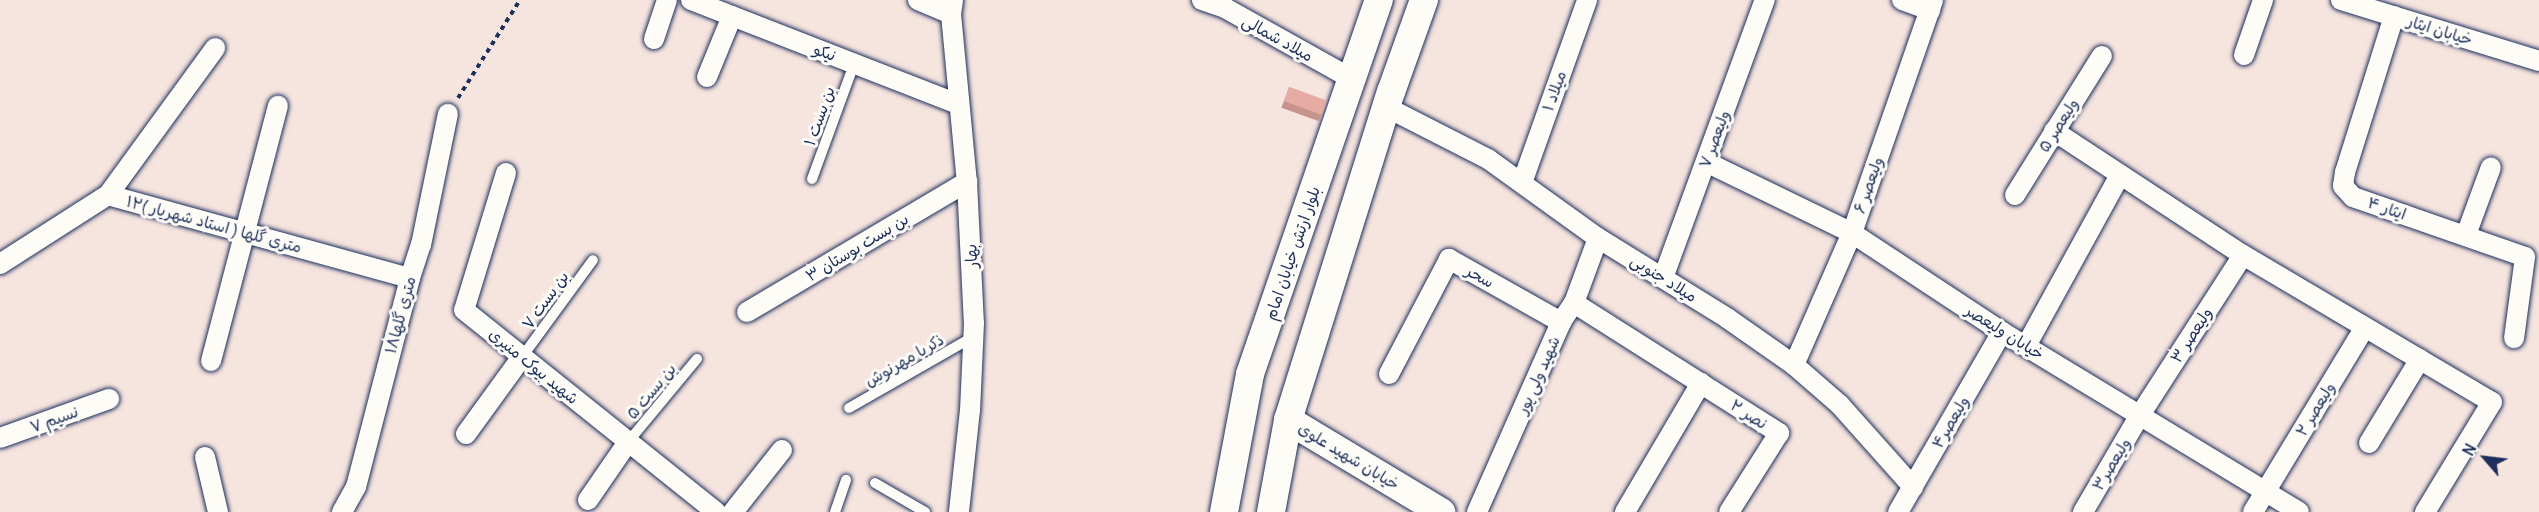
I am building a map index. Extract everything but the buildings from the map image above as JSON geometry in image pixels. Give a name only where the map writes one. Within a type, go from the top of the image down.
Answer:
[{"type":"main road","name":"بلوار ارتش خیابان امام","points":[[1224,512],[1250,374],[1379,0]]},
{"type":"main road","points":[[1270,512],[1287,420],[1386,107],[1424,0]]},
{"type":"main road","name":"خیابان شهید علوی","points":[[1287,420],[1441,512]]},
{"type":"street","points":[[654,39],[667,0]]},
{"type":"street","name":"نیکو","points":[[691,0],[958,104]]},
{"type":"street","points":[[918,0],[952,7]]},
{"type":"street","name":"میلاد شمالی","points":[[1202,0],[1227,4],[1352,79]]},
{"type":"street","name":"میلاد ۱","points":[[1522,183],[1587,0]]},
{"type":"street","name":"ولیعصر ۷","points":[[1663,278],[1765,0]]},
{"type":"street","points":[[1902,0],[1931,5]]},
{"type":"street","points":[[2244,55],[2263,0]]},
{"type":"street","name":"خیابان ایثار","points":[[2341,0],[2539,61]]},
{"type":"street","name":"ولیعصر ۶","points":[[1794,365],[1851,232],[1931,5]]},
{"type":"street","name":"بهار","points":[[952,7],[958,104],[967,182],[974,337],[970,410],[959,512]]},
{"type":"street","points":[[707,77],[732,16]]},
{"type":"street","name":"ایثار ۴","points":[[2394,16],[2345,172],[2343,186],[2353,197],[2525,257],[2514,338]]},
{"type":"street","points":[[108,195],[215,48]]},
{"type":"street","name":"ولیعصر ۵","points":[[2015,195],[2102,56]]},
{"type":"street","points":[[211,361],[243,232],[278,106]]},
{"type":"street","name":"میلاد جنوبی","points":[[1386,107],[1488,159],[1598,238],[1727,318],[1794,365],[1840,405],[1913,487]]},
{"type":"street","name":"۱۸متری گلها","points":[[342,512],[356,487],[410,278],[421,245],[448,114]]},
{"type":"street","points":[[2055,131],[2242,255],[2492,402],[2425,512]]},
{"type":"street","name":"خیابان ولیعصر","points":[[1706,162],[1851,232],[2002,332],[2299,512]]},
{"type":"street","points":[[2466,235],[2491,167]]},
{"type":"street","name":"شهید بیوک منیری","points":[[506,173],[464,310],[716,512]]},
{"type":"street","points":[[2026,346],[2120,175]]},
{"type":"street","name":"بن بست بوستان ۳","points":[[747,312],[967,182]]},
{"type":"street","name":"۱۲متری گلها ( استاد شهریار )","points":[[0,264],[108,195],[410,278]]},
{"type":"street","name":"شهید ولی پور","points":[[1477,512],[1561,322],[1574,303],[1598,238]]},
{"type":"street","name":"ولیعصر ۳","points":[[2140,415],[2242,255]]},
{"type":"street","name":"سحر","points":[[1389,374],[1449,259],[1561,322]]},
{"type":"street","name":"نصر ۲","points":[[1574,303],[1779,433],[1729,512]]},
{"type":"street","name":"ولیعصر ۲","points":[[2253,512],[2365,327]]},
{"type":"street","name":"ولیعصر۴","points":[[1898,512],[2002,332]]},
{"type":"street","points":[[466,434],[522,357]]},
{"type":"street","points":[[2369,443],[2420,359]]},
{"type":"street","points":[[1625,512],[1701,383]]},
{"type":"street","name":"نسیم ۷","points":[[0,438],[109,399]]},
{"type":"street","name":"ولیعصر۳","points":[[2083,512],[2140,415]]},
{"type":"street","points":[[588,500],[628,442]]},
{"type":"street","points":[[734,512],[782,450]]},
{"type":"street","points":[[205,457],[218,512]]},
{"type":"lane","name":"بن بست ۱","points":[[812,178],[854,64]]},
{"type":"lane","name":"بن بست ۷","points":[[522,357],[593,260]]},
{"type":"lane","name":"ذکریا مهرنوش","points":[[849,408],[974,337]]},
{"type":"lane","name":"بن بست ۵","points":[[628,442],[697,359]]},
{"type":"lane","points":[[835,512],[846,480]]},
{"type":"lane","points":[[875,483],[925,512]]},
{"type":"path","points":[[448,114],[520,0]]}]
